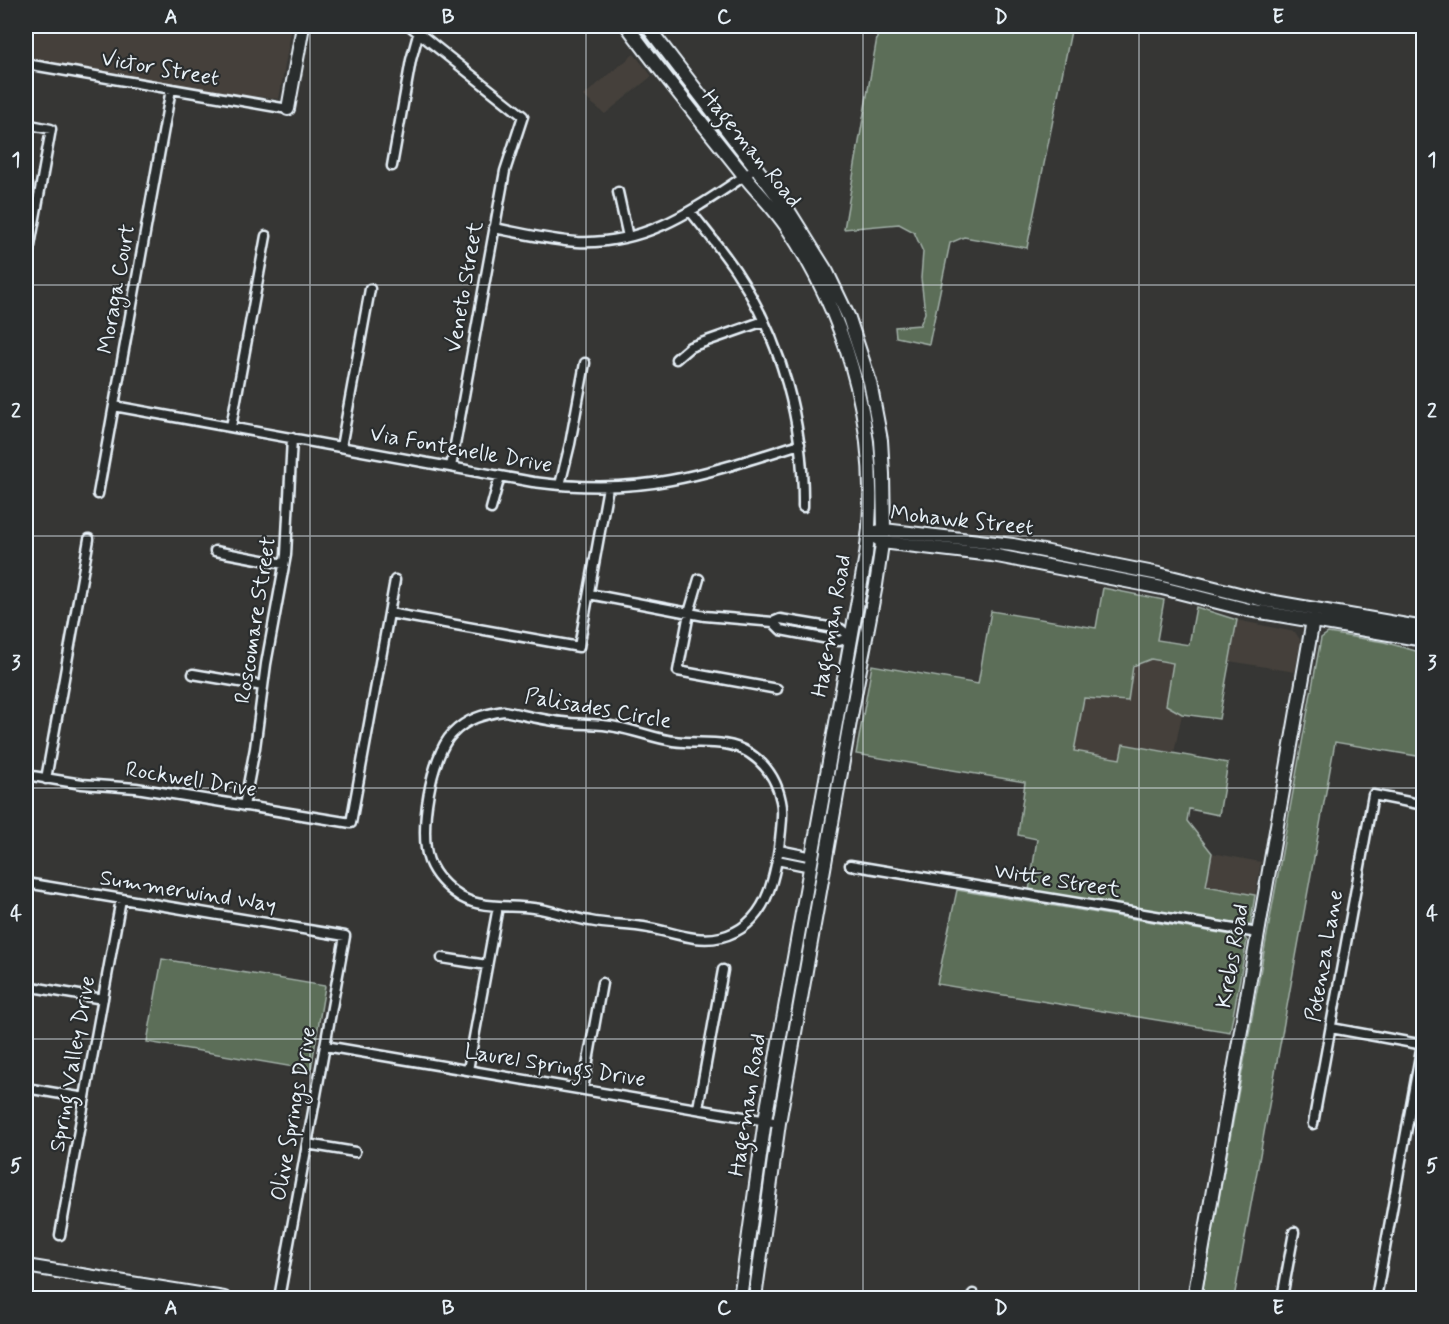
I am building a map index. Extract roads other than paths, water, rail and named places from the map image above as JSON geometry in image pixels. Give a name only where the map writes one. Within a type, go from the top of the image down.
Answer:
[{"type":"main road","points":[[288,109],[303,26]]},
{"type":"main road","name":"Hageman Road","points":[[627,26],[744,176],[773,208],[801,248],[840,332],[856,382],[867,437],[869,534],[862,582],[765,1120],[740,1299]]},
{"type":"main road","name":"Hageman Road","points":[[647,26],[801,228],[828,272],[849,318],[860,350],[875,407],[883,474],[883,536],[876,585],[779,1123],[755,1299]]},
{"type":"main road","name":"Mohawk Street","points":[[869,534],[992,555],[1162,588],[1249,610],[1313,620]]},
{"type":"main road","name":"Mohawk Street","points":[[883,536],[1013,545],[1159,574],[1263,600],[1421,628]]},
{"type":"main road","points":[[1313,620],[1327,616],[1391,627],[1421,628]]},
{"type":"main road","points":[[1313,620],[1424,640]]},
{"type":"main road","name":"Krebs Road","points":[[1194,1299],[1313,620]]},
{"type":"main road","points":[[851,637],[857,644],[849,692],[851,716]]},
{"type":"main road","points":[[812,862],[817,873],[808,922],[813,934]]},
{"type":"main road","points":[[753,1208],[756,1217],[750,1255],[757,1284]]},
{"type":"main road","points":[[26,1266],[170,1294],[224,1299]]},
{"type":"street","points":[[392,166],[411,60],[419,32],[410,26]]},
{"type":"street","name":"Veneto Street","points":[[419,32],[523,116],[510,152],[494,228],[451,467]]},
{"type":"street","name":"Victor Street","points":[[26,64],[288,109]]},
{"type":"street","name":"Moraga Court","points":[[98,494],[171,89]]},
{"type":"street","points":[[26,124],[51,129],[28,234],[26,268]]},
{"type":"street","points":[[494,228],[575,242],[611,241],[660,228],[691,212],[756,168]]},
{"type":"street","points":[[618,192],[628,237]]},
{"type":"street","points":[[691,212],[736,271],[764,321],[789,388],[800,444],[803,507]]},
{"type":"street","points":[[231,427],[266,236]]},
{"type":"street","points":[[341,447],[370,289]]},
{"type":"street","points":[[676,359],[690,347],[764,321]]},
{"type":"street","points":[[560,485],[585,363]]},
{"type":"street","name":"Via Fontenelle Drive","points":[[114,406],[560,485],[608,487],[672,480],[800,444]]},
{"type":"street","name":"Roscomare Street","points":[[244,806],[288,536],[292,438]]},
{"type":"street","points":[[491,509],[500,476]]},
{"type":"street","points":[[395,580],[389,612],[579,647],[608,487]]},
{"type":"street","points":[[46,779],[89,539]]},
{"type":"street","points":[[215,551],[284,564]]},
{"type":"street","points":[[699,579],[689,613],[678,671],[777,689]]},
{"type":"street","points":[[589,594],[689,613],[773,622],[781,630],[839,642],[851,637]]},
{"type":"street","name":"Rockwell Drive","points":[[26,776],[136,788],[351,824],[389,612]]},
{"type":"street","points":[[193,674],[263,686]]},
{"type":"street","name":"Palisades Circle","points":[[504,711],[564,723],[620,727],[672,741],[730,745],[749,753],[765,766],[776,783],[782,803],[777,860],[767,899],[755,916],[740,929],[721,937],[701,939],[640,926],[595,922],[535,908],[480,904],[463,898],[448,888],[428,859],[424,842],[425,824],[434,771],[440,752],[458,728],[484,714],[504,711]]},
{"type":"street","name":"Potenza Lane","points":[[1313,1124],[1373,795],[1424,805]]},
{"type":"street","points":[[779,850],[812,862]]},
{"type":"street","points":[[790,863],[792,853]]},
{"type":"street","points":[[777,860],[790,863],[812,862]]},
{"type":"street","name":"Witte Street","points":[[850,866],[1258,933]]},
{"type":"street","name":"Summerwind Way","points":[[26,883],[345,936]]},
{"type":"street","name":"Spring Valley Drive","points":[[60,1235],[121,899]]},
{"type":"street","points":[[468,1070],[497,912]]},
{"type":"street","name":"Olive Springs Drive","points":[[279,1299],[345,936]]},
{"type":"street","points":[[442,958],[487,965]]},
{"type":"street","points":[[698,1108],[723,970]]},
{"type":"street","points":[[583,1089],[602,983]]},
{"type":"street","points":[[26,986],[103,999]]},
{"type":"street","points":[[1330,1029],[1423,1045],[1376,1299]]},
{"type":"street","name":"Laurel Springs Drive","points":[[325,1046],[779,1123]]},
{"type":"street","points":[[26,1088],[85,1098]]},
{"type":"street","points":[[307,1144],[355,1152]]},
{"type":"street","points":[[1282,1299],[1294,1232]]}]
